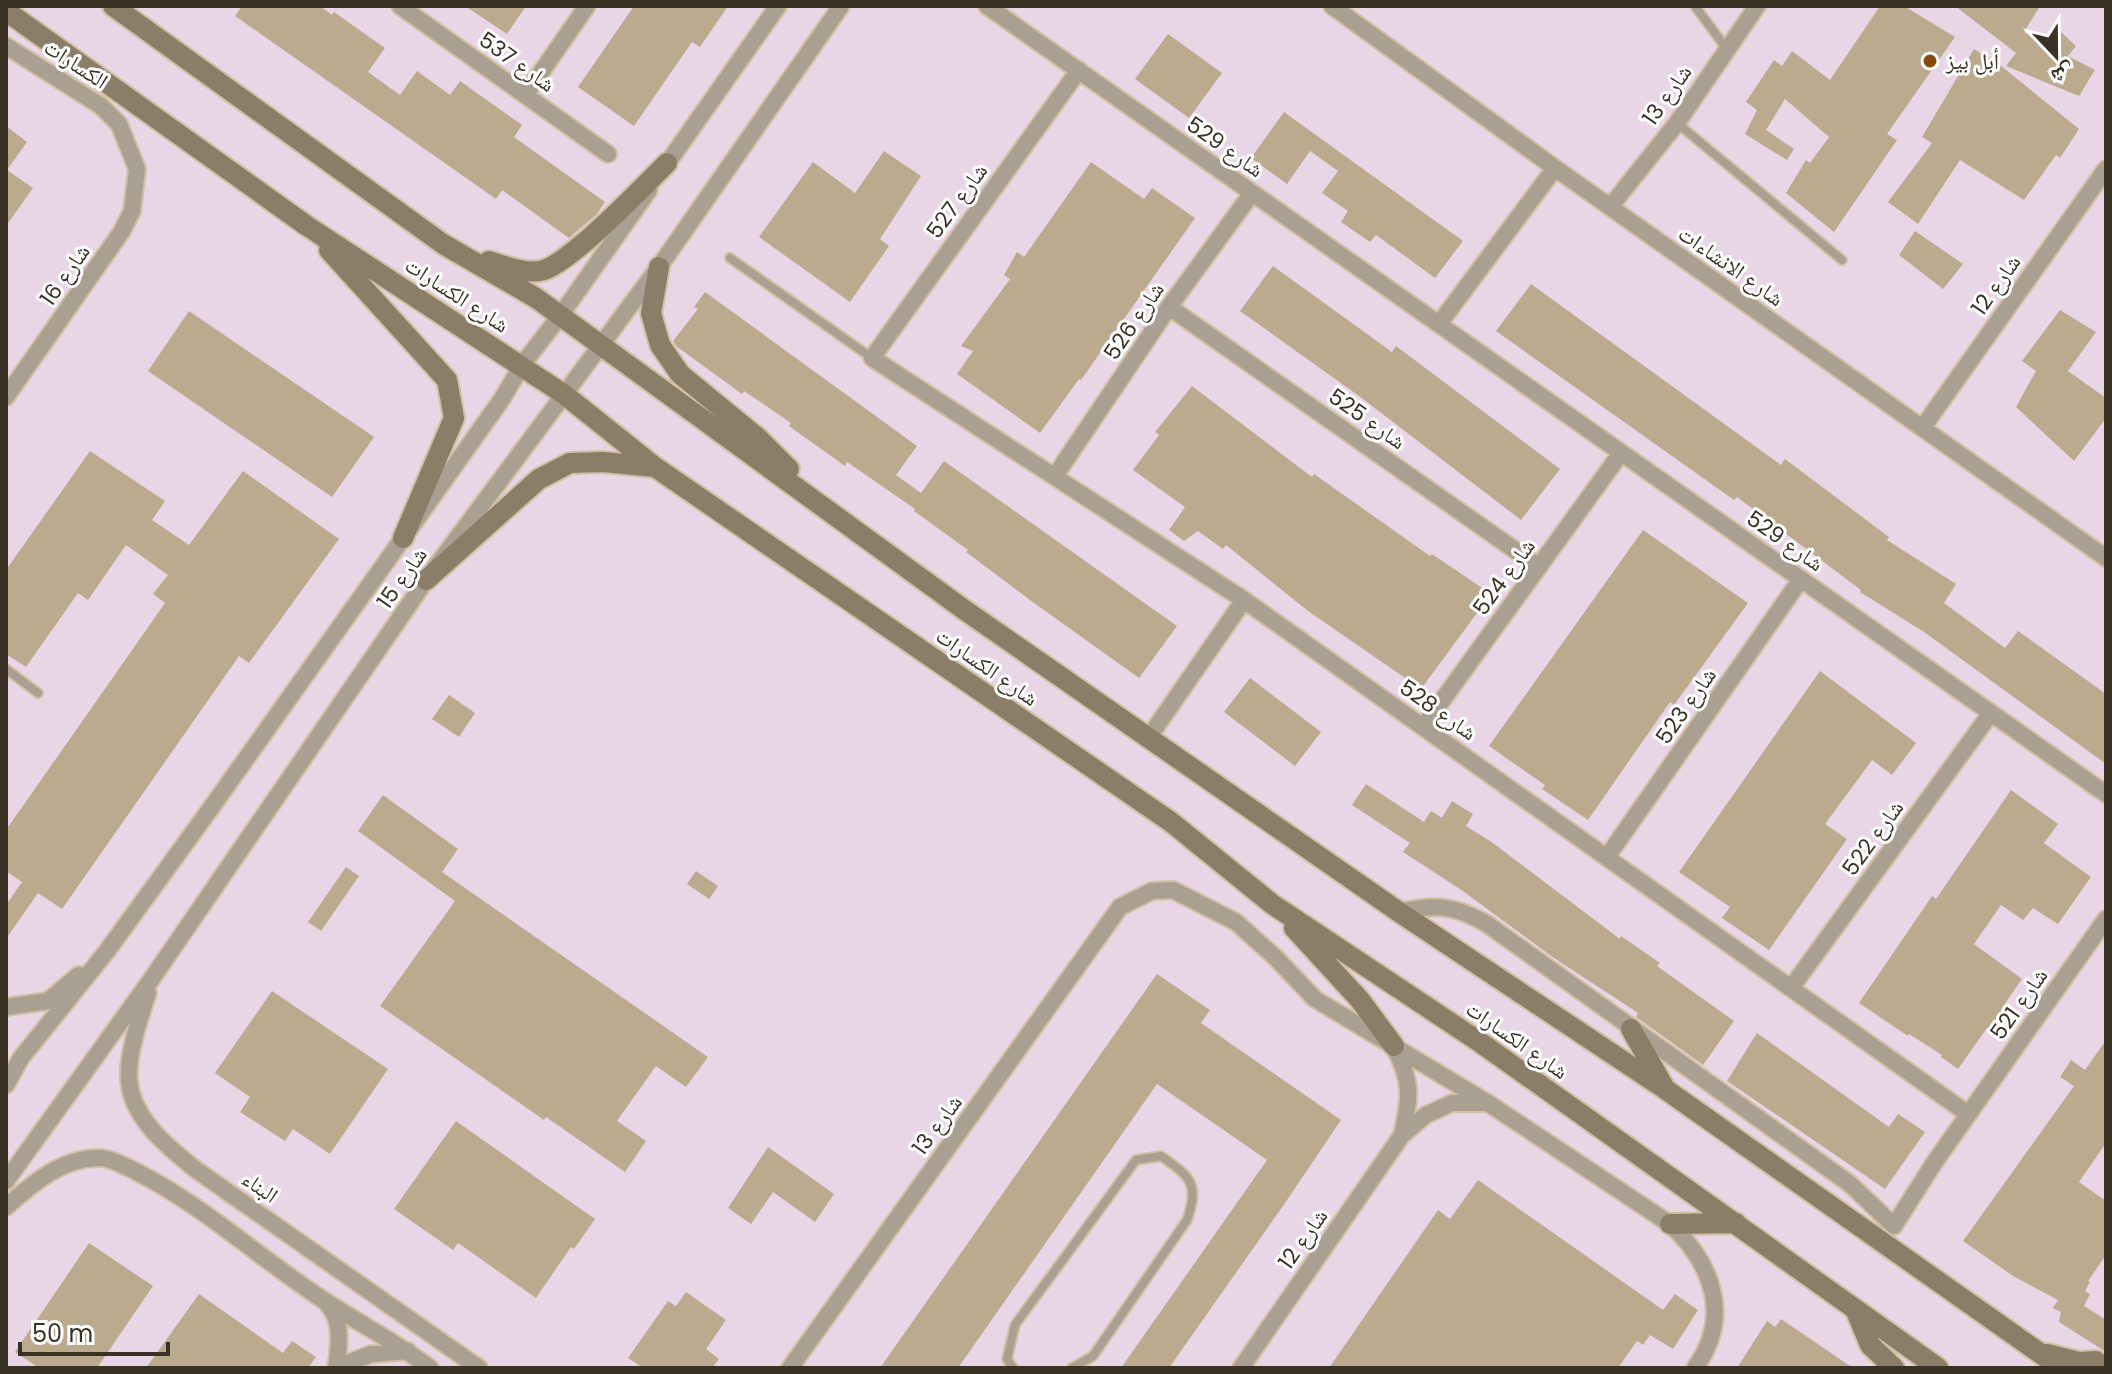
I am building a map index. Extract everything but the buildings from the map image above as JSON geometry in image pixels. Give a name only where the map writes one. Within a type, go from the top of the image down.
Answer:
[{"type":"street","name":"شارع الكسارات","points":[[113,6],[443,244],[536,298],[966,611],[1399,912],[1665,1089],[2061,1368]]},
{"type":"street","name":"شارع 537","points":[[400,6],[608,154]]},
{"type":"street","points":[[526,94],[587,6]]},
{"type":"street","name":"شارع 15","points":[[6,1085],[21,1058],[107,951],[403,538],[502,399],[522,365],[560,316],[778,6]]},
{"type":"street","name":"شارع 15","points":[[6,1181],[153,977],[426,580],[602,346],[841,6]]},
{"type":"street","name":"شارع 529","points":[[987,6],[2106,794]]},
{"type":"street","name":"شارع الانشاءات","points":[[1332,6],[1555,168],[2106,558]]},
{"type":"street","name":"شارع 13","points":[[1610,207],[1677,123],[1757,6]]},
{"type":"street","name":"شارع الكسارات","points":[[6,11],[307,226],[565,395],[655,467],[1171,822],[1272,904],[1481,1043],[1938,1368]]},
{"type":"street","name":"الكسارات","points":[[6,46],[101,106],[119,124],[137,169]]},
{"type":"street","name":"شارع 527","points":[[872,358],[1079,70]]},
{"type":"street","points":[[443,244],[509,268],[542,270],[567,255],[667,163]]},
{"type":"street","points":[[1439,324],[1555,168]]},
{"type":"street","name":"شارع 16","points":[[6,397],[122,231],[132,211],[137,169]]},
{"type":"street","name":"شارع 12","points":[[1923,427],[2106,169]]},
{"type":"street","name":"شارع 526","points":[[1055,476],[1169,307],[1252,193]]},
{"type":"street","points":[[307,226],[447,380],[454,418],[403,538]]},
{"type":"street","points":[[659,267],[651,313],[660,345],[680,374],[758,438],[825,507]]},
{"type":"street","name":"شارع 525","points":[[1169,307],[1539,567]]},
{"type":"street","name":"شارع 528","points":[[872,358],[1244,600],[1968,1114]]},
{"type":"street","name":"شارع 524","points":[[1423,727],[1621,453]]},
{"type":"street","points":[[426,580],[539,479],[570,463],[603,462],[655,467]]},
{"type":"street","name":"شارع 523","points":[[1607,857],[1801,579]]},
{"type":"street","points":[[1149,737],[1244,600]]},
{"type":"street","name":"شارع 522","points":[[1791,988],[1991,713]]},
{"type":"street","name":"شارع 13","points":[[790,1368],[1120,907],[1152,891],[1173,890],[1236,922],[1315,999],[1394,1046]]},
{"type":"street","points":[[1272,904],[1360,1000],[1394,1046],[1488,1103],[1670,1224],[1686,1239],[1701,1260],[1713,1289],[1716,1309],[1709,1349],[1695,1368]]},
{"type":"street","points":[[1399,912],[1426,906],[1446,907],[1465,912],[1487,924],[1850,1184],[1894,1226],[1968,1114]]},
{"type":"street","name":"شارع 521","points":[[1968,1114],[2106,919]]},
{"type":"street","points":[[6,1007],[48,1001],[107,951]]},
{"type":"street","name":"البناء","points":[[153,977],[136,1031],[129,1080],[139,1110],[158,1139],[195,1169],[479,1368]]},
{"type":"street","points":[[1631,1029],[1665,1089]]},
{"type":"street","name":"شارع 12","points":[[1394,1046],[1404,1067],[1410,1098],[1402,1135]]},
{"type":"street","name":"شارع 12","points":[[1241,1368],[1402,1135],[1426,1115],[1452,1103],[1488,1103]]},
{"type":"street","points":[[6,1207],[27,1188],[67,1163],[102,1158],[124,1165],[163,1185],[321,1299],[408,1351],[430,1368]]},
{"type":"street","points":[[1670,1224],[1736,1223]]},
{"type":"street","points":[[321,1299],[334,1311],[339,1349],[336,1368]]},
{"type":"street","points":[[1855,1309],[1870,1345],[1894,1368]]},
{"type":"street","points":[[336,1368],[371,1354],[408,1351]]},
{"type":"street","points":[[2037,1351],[2079,1362],[2096,1361],[2103,1368]]},
{"type":"lane","points":[[1695,6],[1726,48]]},
{"type":"lane","points":[[1677,123],[1842,260]]},
{"type":"lane","points":[[730,258],[872,358]]},
{"type":"lane","points":[[6,669],[38,693]]},
{"type":"lane","points":[[1013,1368],[1007,1359],[1015,1325],[1136,1160],[1161,1156],[1188,1176],[1195,1197],[1187,1220],[1093,1356],[1072,1368]]},
{"type":"shaded area","points":[[6,6],[2106,6],[2106,1368],[6,1368]]},
{"type":"place","name":"أبل بيز","points":[[1930,61]]}]
